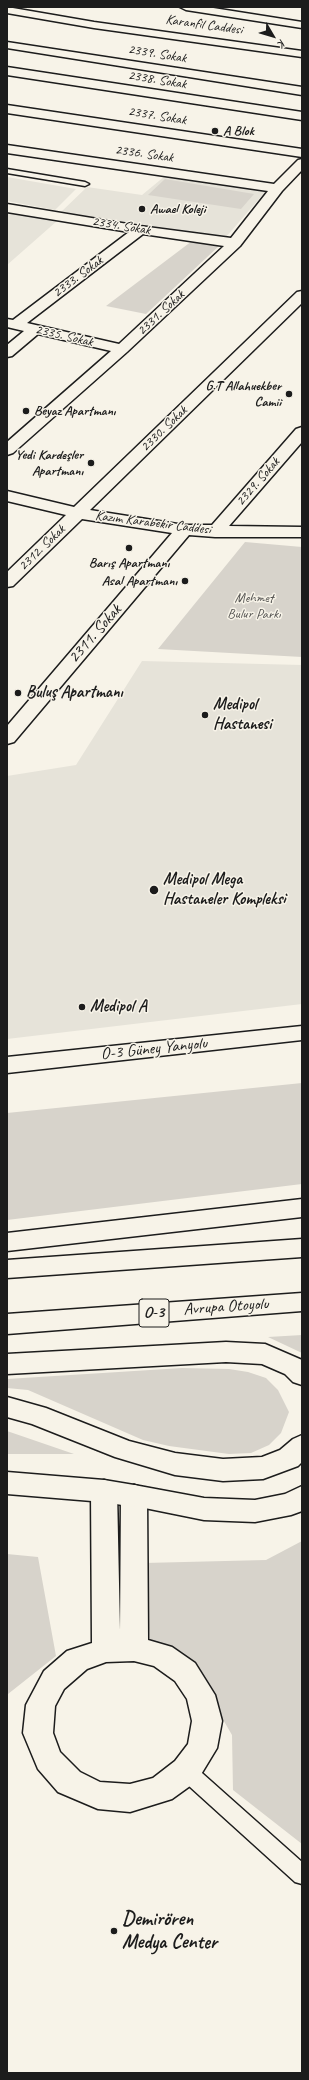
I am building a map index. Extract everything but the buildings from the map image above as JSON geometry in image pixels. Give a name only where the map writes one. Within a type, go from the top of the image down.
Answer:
[{"type":"main road","points":[[186,7],[302,24]]},
{"type":"main road","name":"Karanfil Caddesi","points":[[7,10],[94,25],[302,54]]},
{"type":"main road","name":"2339. Sokak","points":[[7,44],[302,91]]},
{"type":"main road","name":"2338. Sokak","points":[[7,71],[162,96],[302,116]]},
{"type":"main road","name":"2337. Sokak","points":[[7,109],[302,153]]},
{"type":"main road","name":"2336. Sokak","points":[[7,149],[277,188]]},
{"type":"main road","name":"2331. Sokak","points":[[7,450],[122,349],[235,243],[277,188],[302,163]]},
{"type":"main road","name":"2334. Sokak","points":[[7,208],[140,230],[235,243]]},
{"type":"main road","name":"2333. Sokak","points":[[11,324],[140,230]]},
{"type":"main road","name":"2330. Sokak","points":[[78,513],[302,295]]},
{"type":"main road","name":"2335. Sokak","points":[[11,324],[122,349]]},
{"type":"main road","points":[[7,353],[35,330]]},
{"type":"main road","name":"2329. Sokak","points":[[214,532],[302,432]]},
{"type":"main road","name":"Kazım Karabekir Caddesi","points":[[7,496],[78,513],[184,530],[214,532],[302,532]]},
{"type":"main road","name":"2312. Sokak","points":[[7,582],[78,513]]},
{"type":"main road","name":"2311. Sokak","points":[[7,738],[184,530]]},
{"type":"main road","name":"O-3 Güney Yanyolu","points":[[7,1065],[302,1033]]},
{"type":"main road","points":[[7,1242],[105,1232],[302,1208]]},
{"type":"main road","points":[[7,1269],[302,1248]]},
{"type":"main road","name":"Avrupa Otoyolu","points":[[7,1324],[302,1302]]},
{"type":"main road","points":[[7,1364],[226,1352],[265,1354],[294,1367],[302,1375]]},
{"type":"main road","points":[[7,1407],[37,1415],[124,1450],[175,1464],[223,1470],[263,1468],[289,1458],[302,1446]]},
{"type":"main road","points":[[7,1483],[104,1491],[204,1509],[254,1511],[291,1504],[302,1497]]},
{"type":"main road","points":[[104,1491],[106,1650]]},
{"type":"main road","points":[[134,1496],[134,1649]]},
{"type":"main road","points":[[134,1649],[162,1656],[185,1672],[201,1695],[207,1721],[202,1748],[186,1771],[161,1790],[130,1798],[98,1796],[69,1782],[48,1760],[38,1733],[41,1705],[54,1680],[77,1660],[106,1650],[134,1649]]},
{"type":"lane","points":[[7,171],[85,184]]},
{"type":"lane","points":[[186,1771],[302,1875]]},
{"type":"shaded area","points":[[165,176],[266,191],[226,237],[61,212],[87,187],[142,195]]},
{"type":"shaded area","points":[[7,177],[76,189],[55,210],[7,201]]},
{"type":"shaded area","points":[[7,213],[57,221],[7,265]]},
{"type":"shaded area","name":"Medipol Mega Hastaneler Kompleksi","points":[[142,661],[302,665],[302,1004],[7,1039],[7,776],[76,765]]},
{"type":"green space","points":[[165,179],[254,194],[241,209],[148,195]]},
{"type":"green space","points":[[192,241],[219,246],[146,314],[106,306]]},
{"type":"green space","name":"Mehmet Bulur Parkı","points":[[245,542],[302,547],[302,657],[158,649]]},
{"type":"green space","points":[[302,1083],[302,1184],[7,1220],[7,1113]]},
{"type":"green space","points":[[302,1335],[302,1353],[268,1337]]},
{"type":"green space","points":[[182,1368],[229,1369],[248,1372],[266,1378],[278,1390],[289,1412],[281,1433],[269,1445],[251,1453],[229,1454],[169,1446],[143,1440],[28,1390],[7,1388],[7,1379]]},
{"type":"green space","points":[[7,1431],[74,1454],[7,1454]]},
{"type":"green space","points":[[302,1541],[302,1844],[233,1790],[232,1735],[199,1678],[150,1641],[144,1563],[266,1560]]},
{"type":"green space","points":[[7,1554],[38,1557],[56,1656],[8,1694],[7,1698]]},
{"type":"place","name":"A Blok","points":[[215,131]]},
{"type":"place","name":"Awael Koleji","points":[[142,209]]},
{"type":"place","name":"G.T Allahuekber Camii","points":[[289,394]]},
{"type":"place","name":"Beyaz Apartmanı","points":[[26,411]]},
{"type":"place","name":"Yedi Kardeşler Apartmanı","points":[[91,463]]},
{"type":"place","name":"Barış Apartmanı","points":[[129,548]]},
{"type":"place","name":"Asal Apartmanı","points":[[185,581]]},
{"type":"place","name":"Buluş Apartmanı","points":[[18,693]]},
{"type":"place","name":"Medipol Hastanesi","points":[[205,715]]},
{"type":"place","name":"Medipol Mega Hastaneler Kompleksi","points":[[154,890]]},
{"type":"place","name":"Medipol A","points":[[82,1007]]},
{"type":"place","name":"Demirören Medya Center","points":[[114,1931]]}]
